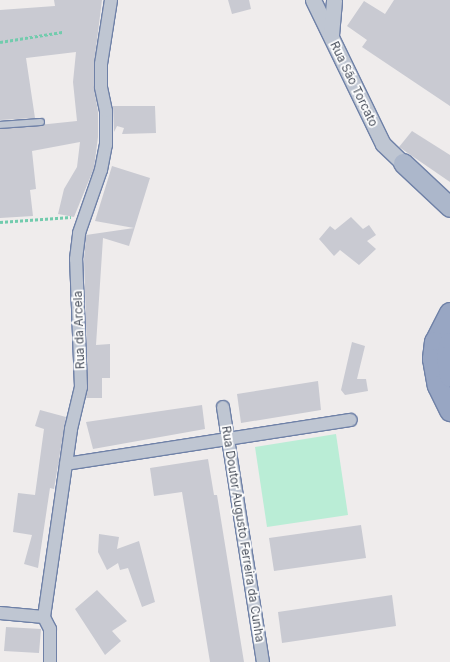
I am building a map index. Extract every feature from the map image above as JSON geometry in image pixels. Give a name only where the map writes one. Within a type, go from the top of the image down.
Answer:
[{"type":"highway","points":[[450,313],[437,337],[433,359],[438,386],[450,411]]},
{"type":"highway","points":[[450,343],[447,357],[450,377]]},
{"type":"main road","name":"Rua São Torcato","points":[[402,163],[450,195]]},
{"type":"main road","name":"Rua São Torcato","points":[[402,163],[450,207]]},
{"type":"street","name":"Rua da Arcela","points":[[50,662],[50,629],[44,617],[66,464],[81,387],[76,259],[84,217],[101,170],[106,145],[106,111],[101,87],[101,64],[111,0]]},
{"type":"street","name":"Rua São Torcato","points":[[313,0],[383,144],[402,163]]},
{"type":"street","points":[[331,36],[334,0]]},
{"type":"street","name":"Rua Doutor Augusto Ferreira da Cunha","points":[[223,407],[263,662]]},
{"type":"street","points":[[66,464],[351,420]]},
{"type":"street","points":[[0,613],[44,617]]},
{"type":"lane","points":[[0,125],[41,122]]},
{"type":"path","points":[[0,42],[62,32]]},
{"type":"path","points":[[0,222],[84,217]]},
{"type":"green space","points":[[336,434],[348,515],[267,527],[255,447]]},
{"type":"building","points":[[54,0],[102,0],[94,64],[94,88],[98,112],[98,137],[94,168],[74,217],[58,214],[64,189],[77,167],[80,142],[32,151],[36,189],[30,190],[33,216],[0,218],[0,129],[77,121],[73,82],[76,52],[26,58],[35,118],[0,120],[0,10],[55,6]]},
{"type":"building","points":[[228,0],[249,0],[251,9],[232,14]]},
{"type":"building","points":[[394,0],[450,0],[450,106],[362,47],[367,40],[347,26],[364,1],[385,14]]},
{"type":"building","points":[[113,106],[155,106],[156,133],[122,134],[124,128],[117,126],[114,132]]},
{"type":"building","points":[[412,131],[450,155],[450,182],[399,147]]},
{"type":"building","points":[[112,166],[150,178],[129,246],[103,238],[96,345],[110,344],[110,378],[102,378],[102,398],[86,398],[88,387],[84,259],[86,235],[134,228],[95,221]]},
{"type":"building","points":[[351,217],[363,229],[369,225],[376,235],[367,241],[376,249],[359,265],[340,250],[334,256],[319,239],[330,226],[335,230]]},
{"type":"building","points":[[352,342],[365,346],[357,379],[366,379],[368,391],[345,395],[341,390]]},
{"type":"building","points":[[318,381],[321,410],[241,423],[237,394]]},
{"type":"building","points":[[202,405],[205,429],[93,449],[86,422]]},
{"type":"building","points":[[40,410],[66,417],[54,489],[50,488],[38,568],[24,564],[32,535],[13,532],[18,493],[35,495],[44,429],[35,426]]},
{"type":"building","points":[[208,459],[214,495],[217,495],[244,662],[210,662],[182,492],[154,496],[150,468]]},
{"type":"building","points":[[361,525],[366,558],[274,571],[269,538]]},
{"type":"building","points":[[99,534],[119,537],[117,549],[139,541],[155,602],[142,607],[128,568],[120,570],[118,563],[107,570],[98,552]]},
{"type":"building","points":[[97,590],[127,621],[112,631],[121,641],[105,655],[75,609]]},
{"type":"building","points":[[392,595],[396,626],[282,643],[278,612]]},
{"type":"building","points":[[6,627],[41,629],[39,653],[4,651]]}]
